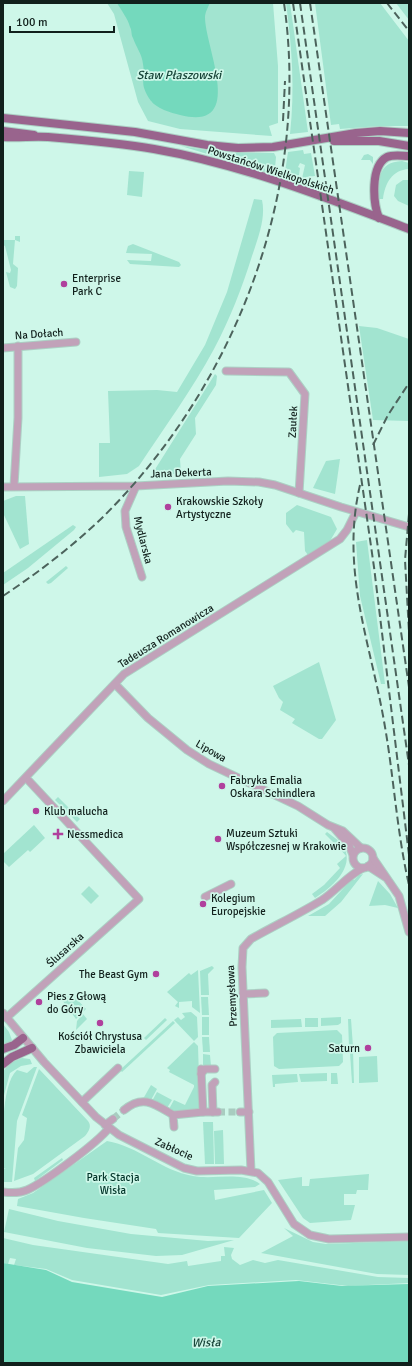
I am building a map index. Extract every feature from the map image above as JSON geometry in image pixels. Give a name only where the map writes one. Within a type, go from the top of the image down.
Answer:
[{"type":"main road","name":"Powstańców Wielkopolskich","points":[[3,118],[135,132],[223,147],[273,147],[356,133],[380,132],[409,134]]},
{"type":"main road","points":[[3,131],[46,137]]},
{"type":"main road","name":"Powstańców Wielkopolskich","points":[[3,137],[24,139],[46,137],[124,144],[189,156],[258,175],[409,229]]},
{"type":"main road","points":[[311,141],[379,140],[409,146]]},
{"type":"main road","points":[[379,218],[376,203],[375,180],[377,168],[387,157],[409,156]]},
{"type":"main road","points":[[3,1048],[12,1046],[23,1038]]},
{"type":"main road","points":[[3,1064],[12,1057],[32,1048]]},
{"type":"street","name":"Na Dołach","points":[[3,348],[76,342]]},
{"type":"street","points":[[14,486],[18,418],[18,346]]},
{"type":"street","name":"Zaułek","points":[[226,371],[289,372],[305,394],[299,493]]},
{"type":"street","name":"Jana Dekerta","points":[[3,487],[136,486],[242,481],[275,485],[356,512],[409,527]]},
{"type":"street","name":"Mydlarska","points":[[136,486],[125,511],[126,527],[142,577]]},
{"type":"street","name":"Tadeusza Romanowicza","points":[[3,801],[115,684],[131,670],[340,539],[347,530],[356,512]]},
{"type":"street","name":"Lipowa","points":[[115,684],[153,723],[187,750],[230,774],[298,806],[333,828],[347,834],[361,848]]},
{"type":"street","name":"Ślusarska","points":[[5,1016],[139,899],[29,781]]},
{"type":"street","name":"Lipowa","points":[[333,828],[349,845],[353,857]]},
{"type":"street","points":[[386,878],[366,867],[357,865],[353,857],[356,850],[361,848],[370,850],[373,858],[386,878],[400,900],[409,932]]},
{"type":"street","name":"Przemysłowa","points":[[348,876],[353,857]]},
{"type":"street","points":[[366,867],[373,858]]},
{"type":"street","name":"Przemysłowa","points":[[251,1171],[241,954],[246,944],[268,929],[321,900],[336,890],[348,876],[366,867]]},
{"type":"street","points":[[205,897],[231,884]]},
{"type":"street","points":[[243,994],[265,993]]},
{"type":"street","name":"Zabłocie","points":[[5,1016],[23,1038],[82,1102],[107,1126],[184,1168],[197,1170],[251,1171]]},
{"type":"street","points":[[82,1102],[118,1068]]},
{"type":"street","points":[[203,1112],[201,1071],[205,1069],[215,1069]]},
{"type":"street","points":[[124,1110],[135,1103],[144,1102],[153,1104],[173,1115],[216,1112],[212,1085],[215,1082]]},
{"type":"street","points":[[240,1112],[248,1112]]},
{"type":"street","points":[[173,1115],[174,1127]]},
{"type":"street","points":[[3,1192],[23,1191],[37,1185],[96,1142],[113,1119]]},
{"type":"street","points":[[251,1171],[266,1180],[294,1224],[310,1235],[329,1239],[409,1237]]},
{"type":"green space","points":[[107,3],[138,3],[148,95],[152,102],[187,3],[273,3],[278,66],[278,123],[269,126],[272,136],[180,129],[148,121],[138,102],[114,14]]},
{"type":"green space","points":[[286,3],[290,3],[308,132],[290,134],[292,118],[292,68]]},
{"type":"green space","points":[[315,3],[380,3],[409,41],[409,126],[379,126],[340,129],[339,124],[331,125]]},
{"type":"green space","points":[[396,3],[408,3],[409,20]]},
{"type":"green space","points":[[181,146],[225,153],[274,153],[276,157],[275,168],[264,166],[265,170],[270,173]]},
{"type":"green space","points":[[303,150],[304,154],[311,153],[315,176],[306,177],[306,180],[308,184],[317,190],[301,183],[305,165],[300,163],[298,167],[300,168],[298,182],[288,179],[292,178],[295,174],[285,172],[288,152]]},
{"type":"green space","points":[[368,154],[373,157],[373,164],[370,160],[361,160],[364,155]]},
{"type":"green space","points":[[402,161],[409,163],[409,169],[398,172],[390,178],[383,199],[379,199],[379,185],[381,173],[384,168],[394,162]]},
{"type":"green space","points":[[129,171],[144,172],[142,197],[127,195]]},
{"type":"green space","points":[[403,180],[409,180],[409,206],[398,201],[394,196],[396,185]]},
{"type":"green space","points":[[254,199],[262,200],[263,207],[259,235],[235,303],[214,349],[187,394],[139,466],[127,474],[99,477],[99,443],[110,443],[108,391],[157,390],[177,392],[205,345],[227,292]]},
{"type":"green space","points":[[15,236],[20,236],[20,242],[15,240]]},
{"type":"green space","points":[[3,240],[15,240],[13,264],[18,268],[17,286],[15,289],[10,287],[6,272],[10,273],[11,270],[5,246],[3,245]]},
{"type":"green space","points":[[133,244],[179,262],[181,265],[179,267],[130,264],[127,260],[151,261],[152,254],[126,253],[128,246]]},
{"type":"green space","points":[[359,326],[377,328],[409,339],[409,421],[373,420]]},
{"type":"green space","points":[[215,374],[217,376],[216,385],[195,418],[196,434],[180,459],[181,474],[155,474],[154,471]]},
{"type":"green space","points":[[340,459],[335,494],[313,488],[326,461]]},
{"type":"green space","points":[[16,496],[25,496],[29,544],[20,549],[3,513],[3,501]]},
{"type":"green space","points":[[297,505],[331,517],[337,529],[330,541],[308,555],[305,551],[304,532],[296,530],[293,533],[286,524],[286,513]]},
{"type":"green space","points":[[73,525],[76,527],[74,530],[28,568],[3,585],[3,573]]},
{"type":"green space","points":[[367,540],[385,684],[381,684],[360,596],[356,542]]},
{"type":"green space","points":[[66,566],[68,568],[51,583],[48,584],[46,582]]},
{"type":"green space","points":[[319,662],[336,720],[322,739],[319,739],[292,723],[295,719],[280,710],[283,702],[279,698],[273,686]]},
{"type":"green space","points":[[58,797],[80,819],[77,822],[55,800]]},
{"type":"green space","points":[[34,825],[45,838],[30,852],[28,850],[9,867],[3,861],[3,854]]},
{"type":"green space","points":[[327,832],[339,841],[336,845],[325,834]]},
{"type":"green space","points":[[344,847],[347,855],[344,870],[340,877],[328,889],[315,898],[312,894],[324,885],[340,868],[337,864],[346,856],[341,850]]},
{"type":"green space","points":[[363,874],[341,902],[325,916],[308,916],[329,904],[352,879],[354,880],[359,875]]},
{"type":"green space","points":[[378,881],[390,894],[398,908],[385,905],[369,906]]},
{"type":"green space","points":[[89,886],[99,896],[91,904],[81,894]]},
{"type":"green space","points":[[212,966],[214,968],[208,974],[209,995],[201,995],[200,971]]},
{"type":"green space","points":[[198,970],[200,1013],[192,1007],[192,1001],[179,1002],[179,1008],[175,1006],[178,1002],[167,992],[189,973],[191,975]]},
{"type":"green space","points":[[73,995],[86,1009],[76,1019],[62,1000],[66,996],[71,997]]},
{"type":"green space","points":[[201,997],[208,997],[209,1015],[202,1015]]},
{"type":"green space","points":[[191,1012],[197,1017],[198,1037],[194,1041],[174,1020],[178,1017],[181,1020],[185,1017],[182,1013]]},
{"type":"green space","points":[[83,1014],[87,1019],[76,1030],[77,1021]]},
{"type":"green space","points":[[202,1017],[209,1017],[209,1035],[202,1035]]},
{"type":"green space","points":[[341,1017],[341,1023],[338,1025],[321,1026],[321,1018]]},
{"type":"green space","points":[[165,1018],[167,1020],[146,1040],[144,1038]]},
{"type":"green space","points":[[305,1018],[318,1018],[318,1027],[305,1027]]},
{"type":"green space","points":[[301,1019],[302,1027],[271,1028],[271,1020]]},
{"type":"green space","points":[[348,1019],[351,1019],[353,1047],[349,1047]]},
{"type":"green space","points":[[173,1021],[175,1023],[122,1072],[120,1070]]},
{"type":"green space","points":[[3,1024],[9,1032],[12,1040],[10,1043],[3,1044]]},
{"type":"green space","points":[[337,1030],[342,1035],[343,1062],[339,1066],[279,1069],[274,1066],[273,1037],[277,1033]]},
{"type":"green space","points":[[202,1037],[209,1037],[210,1052],[203,1052]]},
{"type":"green space","points":[[194,1042],[198,1046],[200,1108],[199,1110],[175,1112],[169,1109],[174,1100],[185,1105],[194,1085],[169,1072],[170,1070],[167,1068]]},
{"type":"green space","points":[[353,1052],[354,1083],[352,1083],[350,1053]]},
{"type":"green space","points":[[203,1054],[210,1055],[211,1066],[203,1068]]},
{"type":"green space","points":[[377,1056],[378,1082],[359,1083],[359,1057]]},
{"type":"green space","points":[[22,1058],[30,1059],[32,1064],[21,1066],[10,1073],[3,1099],[4,1070],[12,1062]]},
{"type":"green space","points":[[34,1067],[37,1067],[17,1121],[12,1182],[3,1182],[3,1169],[6,1168],[3,1168],[3,1131],[5,1102],[8,1089],[17,1070],[27,1073]]},
{"type":"green space","points":[[39,1069],[88,1121],[90,1128],[85,1136],[33,1174],[14,1181],[18,1148],[24,1140],[27,1118],[22,1115]]},
{"type":"green space","points":[[327,1073],[327,1081],[301,1082],[299,1074]]},
{"type":"green space","points":[[331,1073],[337,1073],[338,1084],[331,1084]]},
{"type":"green space","points":[[297,1074],[298,1082],[275,1084],[275,1087],[273,1087],[272,1075]]},
{"type":"green space","points":[[151,1085],[157,1089],[151,1100],[143,1099]]},
{"type":"green space","points":[[157,1092],[172,1100],[167,1108],[152,1101]]},
{"type":"green space","points":[[203,1122],[213,1122],[214,1164],[205,1164]]},
{"type":"green space","points":[[223,1130],[224,1164],[215,1164],[214,1131]]},
{"type":"green space","name":"Park Stacja Wisła","points":[[107,1141],[129,1148],[182,1173],[201,1177],[245,1178],[260,1184],[255,1187],[214,1190],[215,1200],[264,1190],[272,1203],[239,1238],[158,1233],[156,1229],[17,1206],[18,1199],[33,1193]]},
{"type":"green space","points":[[62,1158],[63,1160],[35,1181],[34,1178]]},
{"type":"green space","points":[[369,1174],[368,1190],[357,1190],[356,1194],[344,1194],[344,1205],[355,1205],[351,1220],[310,1223],[303,1218],[278,1180],[302,1177],[302,1186],[309,1186],[310,1179]]},
{"type":"green space","points":[[9,1209],[58,1221],[131,1234],[208,1241],[234,1240],[182,1255],[156,1256],[87,1248],[4,1232]]},
{"type":"green space","points":[[284,1228],[313,1242],[326,1244],[409,1241],[409,1275],[377,1274],[261,1253],[293,1236]]},
{"type":"green space","points":[[3,1238],[33,1245],[168,1264],[187,1261],[188,1266],[221,1261],[221,1256],[225,1256],[224,1247],[234,1248],[231,1255],[232,1259],[240,1265],[253,1260],[265,1263],[278,1260],[378,1277],[409,1278],[409,1283],[348,1286],[296,1280],[209,1285],[161,1295],[72,1280],[46,1269],[14,1265],[16,1259],[10,1258],[8,1264],[3,1263]]},
{"type":"water","name":"Staw Płaszowski","points":[[117,3],[210,3],[205,17],[218,84],[217,100],[212,111],[200,117],[180,115],[168,112],[153,104],[145,90],[143,82],[144,70],[141,57],[132,37],[128,21]]},
{"type":"water","name":"Wisła","points":[[3,1263],[46,1270],[72,1282],[162,1297],[208,1286],[299,1281],[342,1286],[409,1284],[409,1363],[3,1363]]},
{"type":"tunnel","points":[[113,1119],[124,1110]]},
{"type":"tunnel","points":[[218,1112],[240,1112]]},
{"type":"railway","points":[[3,596],[30,578],[80,538],[104,516],[151,464],[192,406],[226,345],[254,280],[274,213],[286,143],[289,73],[284,3]]},
{"type":"railway","points":[[293,3],[374,567],[409,855]]},
{"type":"railway","points":[[300,3],[409,765]]},
{"type":"railway","points":[[310,3],[409,687]]},
{"type":"railway","points":[[387,3],[409,31]]},
{"type":"railway","points":[[283,121],[285,81]]},
{"type":"railway","points":[[373,445],[388,415],[409,383]]},
{"type":"railway","points":[[360,485],[355,517],[355,578],[385,727],[401,846],[409,885]]},
{"type":"railway","points":[[409,514],[405,560],[409,632]]},
{"type":"place","name":"Enterprise Park C","points":[[64,284]]},
{"type":"place","name":"Krakowskie Szkoły Artystyczne","points":[[168,507]]},
{"type":"place","name":"Fabryka Emalia Oskara Schindlera","points":[[222,786]]},
{"type":"place","name":"Klub malucha","points":[[36,811]]},
{"type":"place","name":"Nessmedica","points":[[58,834]]},
{"type":"place","name":"Muzeum Sztuki Współczesnej w Krakowie","points":[[218,839]]},
{"type":"place","name":"Kolegium Europejskie","points":[[203,904]]},
{"type":"place","name":"The Beast Gym","points":[[156,974]]},
{"type":"place","name":"Pies z Głową do Góry","points":[[39,1002]]},
{"type":"place","name":"Kościół Chrystusa Zbawiciela","points":[[100,1023]]},
{"type":"place","name":"Saturn","points":[[368,1048]]}]
